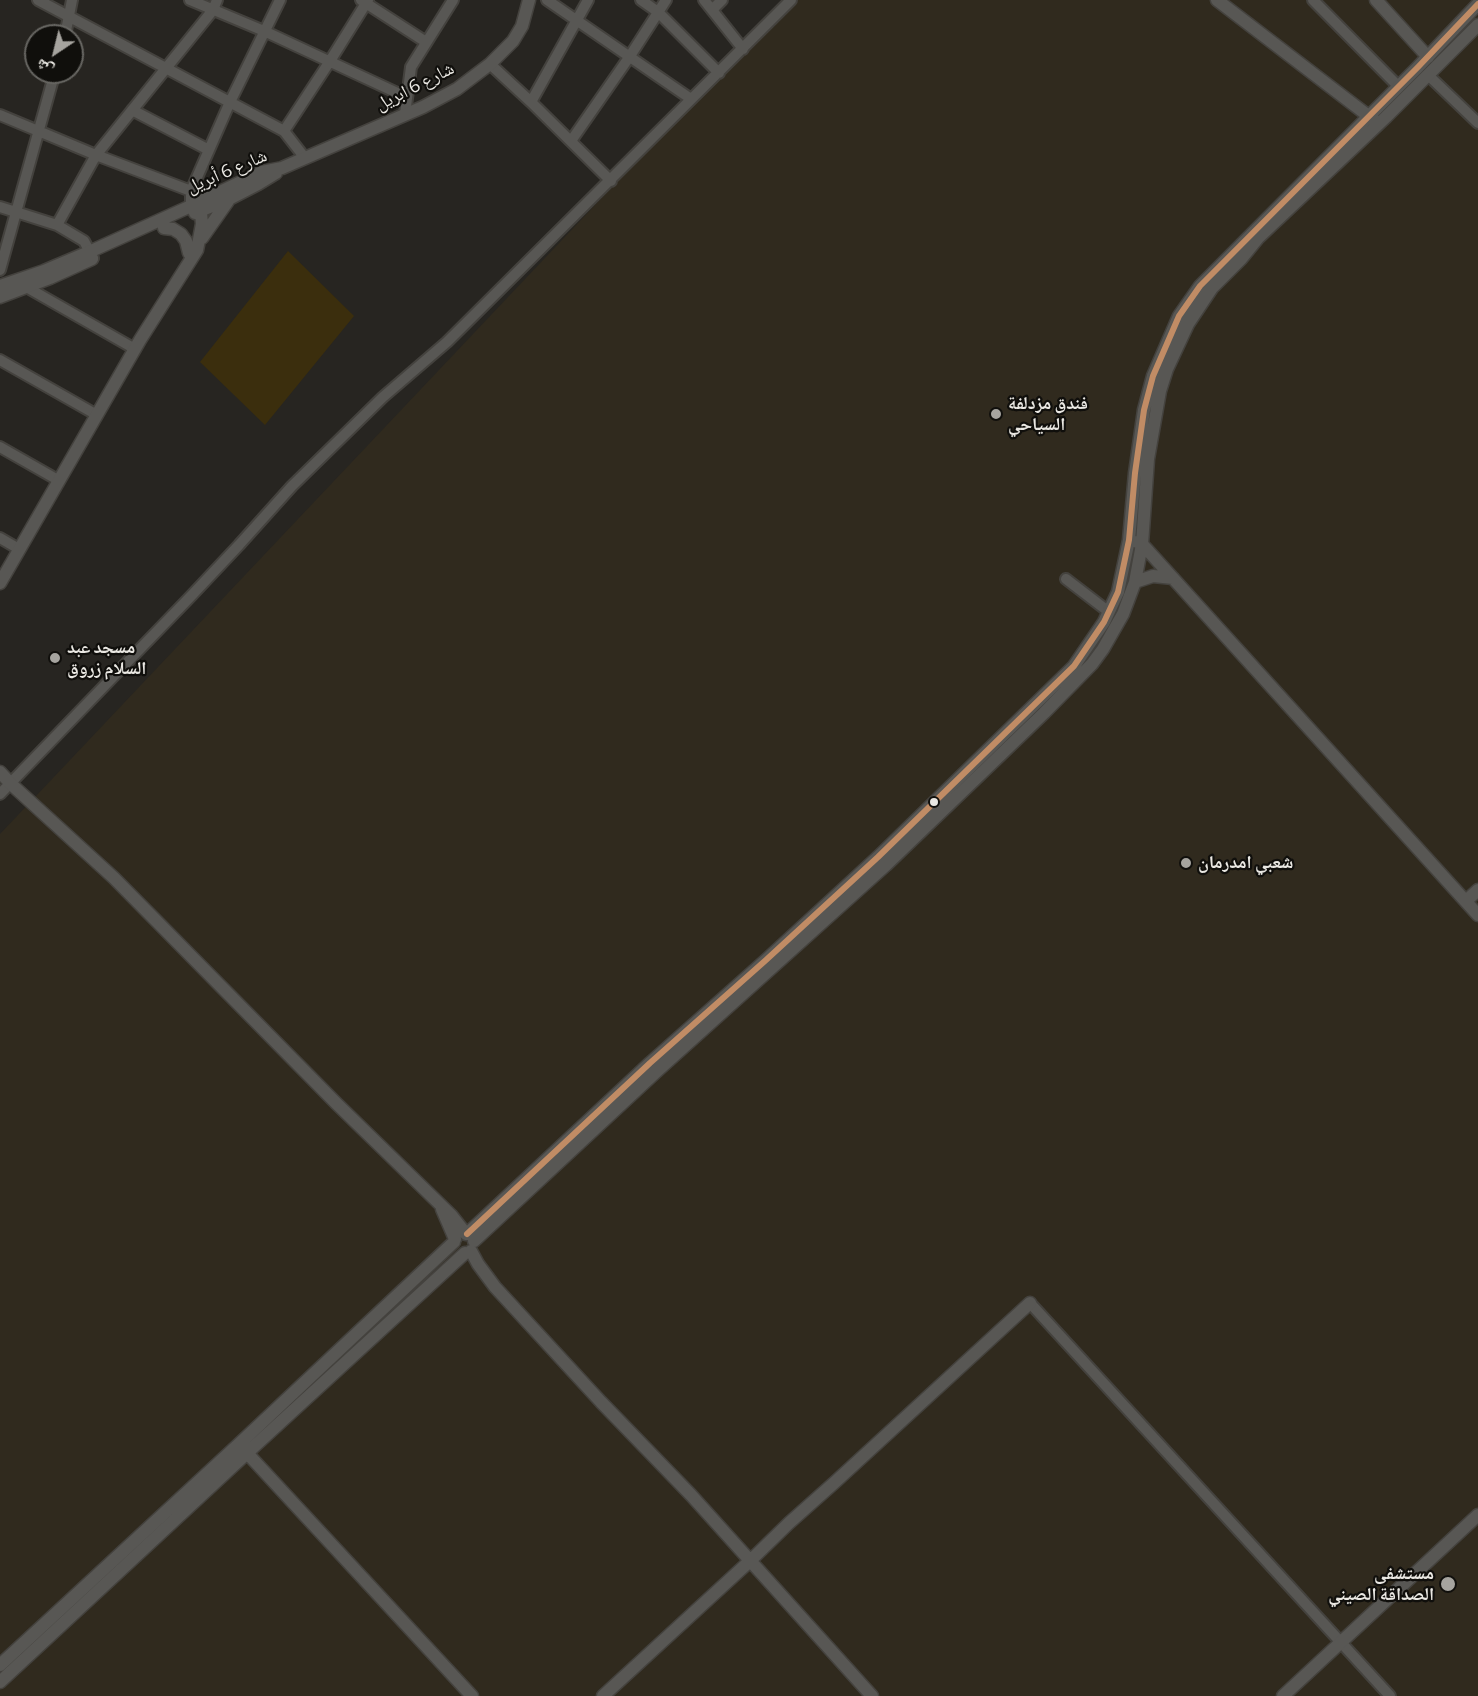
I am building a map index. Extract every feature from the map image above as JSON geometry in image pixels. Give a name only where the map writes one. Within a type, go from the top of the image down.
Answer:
[{"type":"street","points":[[38,0],[284,131],[305,158]]},
{"type":"street","points":[[68,24],[72,0]]},
{"type":"street","points":[[190,0],[215,5],[264,31],[406,97]]},
{"type":"street","points":[[200,241],[202,224],[191,190],[230,102],[280,0]]},
{"type":"street","points":[[405,114],[411,67],[453,0]]},
{"type":"street","name":"شارع 6 ابريل","points":[[282,168],[423,107],[457,88],[490,64],[518,35],[529,0]]},
{"type":"street","points":[[547,0],[691,99]]},
{"type":"street","points":[[531,102],[588,0]]},
{"type":"street","points":[[641,0],[658,12],[719,73]]},
{"type":"street","points":[[571,141],[666,0]]},
{"type":"street","points":[[704,0],[743,49]]},
{"type":"street","points":[[712,10],[722,0]]},
{"type":"street","points":[[0,794],[232,553],[291,486],[383,397],[447,342],[791,0]]},
{"type":"street","points":[[1217,0],[1374,120]]},
{"type":"street","points":[[1313,0],[1399,87]]},
{"type":"street","points":[[1376,0],[1428,57]]},
{"type":"street","points":[[284,131],[330,61],[365,1],[426,42]]},
{"type":"street","points":[[916,828],[1067,674],[1082,656],[1109,612],[1118,592],[1129,540],[1140,430],[1148,390],[1166,343],[1184,307],[1200,286],[1281,218],[1374,120],[1399,87],[1478,4]]},
{"type":"street","points":[[57,225],[96,154],[215,5]]},
{"type":"street","points":[[1374,120],[1428,75],[1478,25]]},
{"type":"street","points":[[490,64],[611,181]]},
{"type":"street","points":[[1428,75],[1478,123]]},
{"type":"street","points":[[0,270],[52,84]]},
{"type":"street","points":[[132,110],[209,150]]},
{"type":"street","points":[[0,115],[191,190]]},
{"type":"street","name":"شارع 6 أبريل","points":[[0,297],[28,288],[91,255],[197,208],[229,199],[274,175],[282,168]]},
{"type":"street","name":"شارع 6 أبريل","points":[[0,286],[164,228],[262,172],[282,168]]},
{"type":"street","points":[[0,583],[58,480],[194,255],[200,241],[229,199]]},
{"type":"street","points":[[0,207],[57,225],[84,241],[91,255]]},
{"type":"street","points":[[186,266],[197,208]]},
{"type":"street","points":[[164,228],[181,234],[186,241],[189,253]]},
{"type":"street","points":[[0,1682],[247,1453],[465,1242],[598,1118],[698,1019],[1044,713],[1092,664],[1123,614],[1135,582],[1142,543],[1148,459],[1163,380],[1181,336],[1237,255]]},
{"type":"street","points":[[28,288],[135,350]]},
{"type":"street","points":[[0,360],[97,415]]},
{"type":"street","points":[[0,447],[58,480]]},
{"type":"street","points":[[0,538],[19,549]]},
{"type":"street","points":[[1129,540],[1142,543],[1478,915]]},
{"type":"street","points":[[1135,582],[1153,576],[1173,578]]},
{"type":"street","points":[[1066,579],[1109,612]]},
{"type":"street","points":[[0,772],[114,878],[441,1206],[495,1287],[751,1560],[872,1696]]},
{"type":"street","points":[[1466,901],[1478,890]]},
{"type":"street","points":[[0,1665],[239,1444],[465,1242]]},
{"type":"street","points":[[603,1696],[1030,1303],[1390,1696]]},
{"type":"street","points":[[247,1453],[472,1696]]},
{"type":"street","points":[[1283,1696],[1478,1515]]},
{"type":"shaded area","points":[[789,0],[1478,0],[1478,1696],[0,1696],[0,834]]},
{"type":"shaded area","points":[[288,251],[354,316],[265,425],[200,362]]},
{"type":"transit line","points":[[467,1234],[650,1063],[878,857],[1074,666],[1104,622],[1118,592],[1129,540],[1144,410],[1153,376],[1179,316],[1200,286],[1478,4]]},
{"type":"place","name":"فندق مزدلفة السياحي","points":[[996,414]]},
{"type":"place","name":"مسجد عبد السلام زروق","points":[[55,658]]},
{"type":"place","name":"شعبي امدرمان","points":[[1186,863]]},
{"type":"place","name":"مستشفى الصداقة الصيني","points":[[1448,1584]]}]
